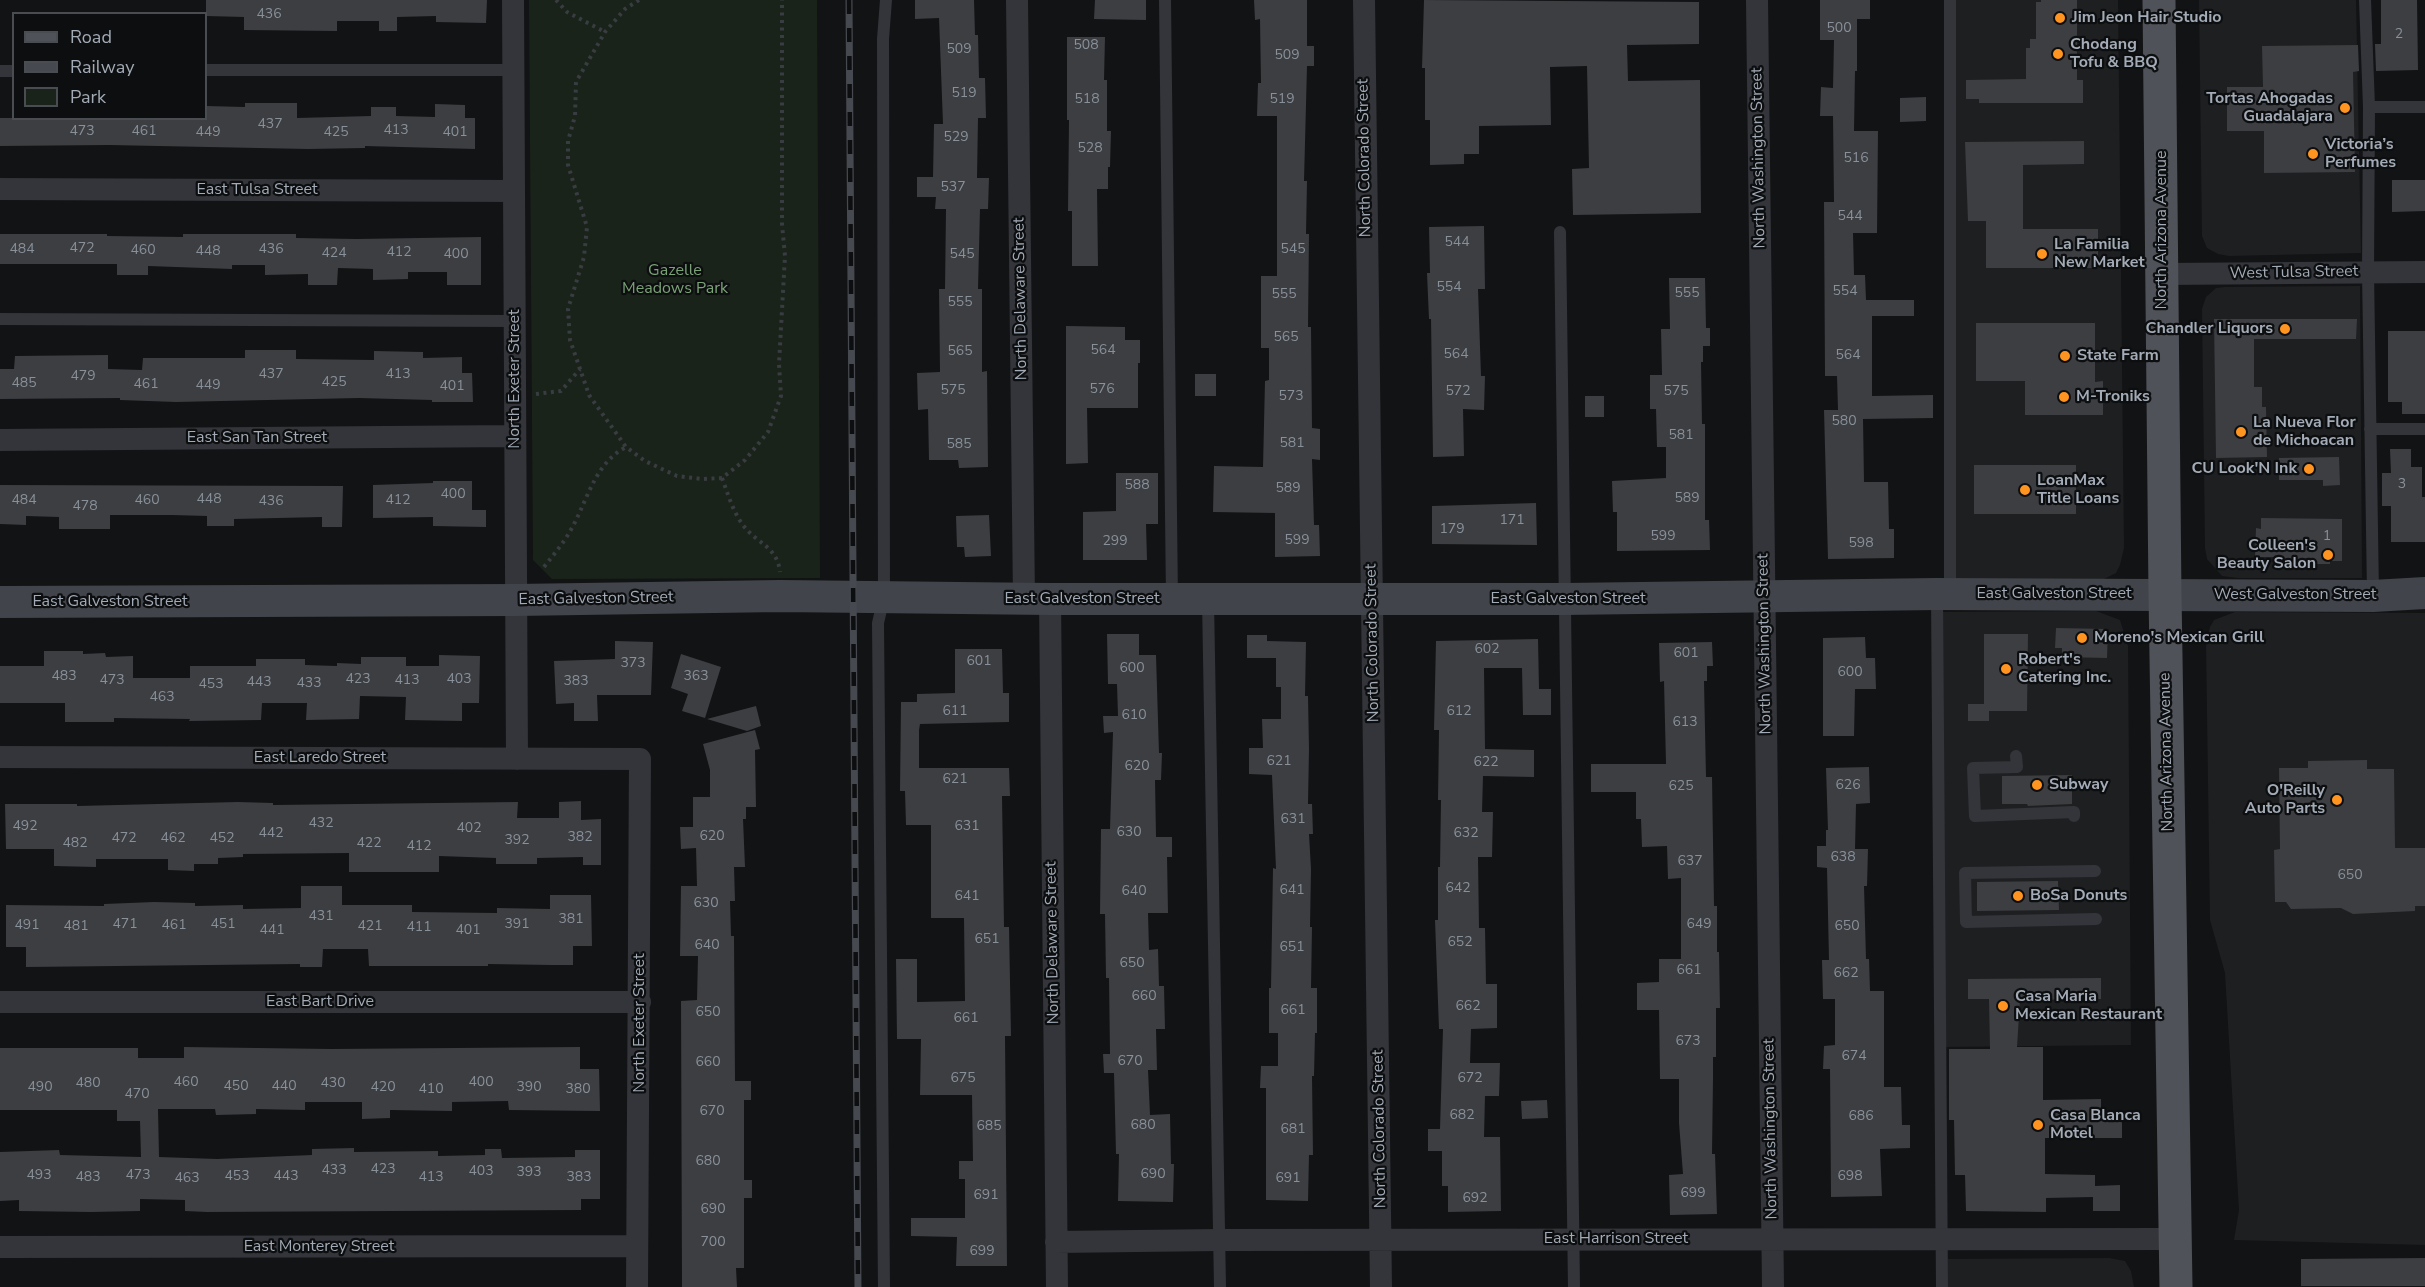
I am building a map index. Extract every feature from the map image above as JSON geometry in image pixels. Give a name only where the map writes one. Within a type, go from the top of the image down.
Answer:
[{"type":"main road","name":"North Arizona Avenue","points":[[2159,0],[2165,594],[2176,1287]]},
{"type":"street","name":"North Exeter Street","points":[[513,0],[517,759]]},
{"type":"street","name":"North Delaware Street","points":[[1017,0],[1057,1287]]},
{"type":"street","name":"North Colorado Street","points":[[1364,0],[1381,1287]]},
{"type":"street","name":"North Washington Street","points":[[1757,0],[1773,1287]]},
{"type":"street","name":"East Tulsa Street","points":[[0,189],[514,191]]},
{"type":"street","name":"West Tulsa Street","points":[[2162,274],[2425,272]]},
{"type":"street","name":"East San Tan Street","points":[[0,440],[515,436]]},
{"type":"street","name":"West Galveston Street","points":[[2165,594],[2373,596],[2425,593]]},
{"type":"street","name":"East Galveston Street","points":[[0,602],[516,600],[780,596],[1037,599],[1565,599],[1943,594],[2165,594]]},
{"type":"street","name":"East Laredo Street","points":[[0,757],[640,759]]},
{"type":"street","name":"North Exeter Street","points":[[637,1287],[640,759]]},
{"type":"street","name":"East Bart Drive","points":[[0,1002],[640,1002]]},
{"type":"street","name":"East Harrison Street","points":[[1056,1242],[1772,1238],[2175,1239]]},
{"type":"street","name":"East Monterey Street","points":[[0,1247],[637,1246]]},
{"type":"lane","points":[[884,1287],[878,623],[884,597],[883,39],[886,0]]},
{"type":"lane","points":[[1165,0],[1172,599]]},
{"type":"lane","points":[[1942,1287],[1943,594],[1950,0]]},
{"type":"lane","points":[[2365,0],[2369,107],[2368,272],[2373,596]]},
{"type":"lane","points":[[207,70],[513,70]]},
{"type":"lane","points":[[2369,107],[2425,107]]},
{"type":"lane","points":[[1560,232],[1575,1287]]},
{"type":"lane","points":[[0,319],[514,321]]},
{"type":"lane","points":[[2370,429],[2425,429]]},
{"type":"lane","points":[[1208,599],[1220,1287]]},
{"type":"lane","points":[[2016,756],[2017,767],[1973,768],[1975,816],[2074,812],[2074,816]]},
{"type":"lane","points":[[2095,871],[1965,873],[1966,922],[2096,919]]},
{"type":"path","points":[[556,0],[567,12],[605,32]]},
{"type":"path","points":[[639,0],[625,9],[605,32],[576,82],[575,116],[568,141],[568,165],[587,227],[584,257],[568,309],[570,340],[589,395],[626,447],[645,461],[677,476],[702,479],[722,478],[745,460],[768,432],[781,396],[779,364],[785,256],[782,224],[782,0]]},
{"type":"path","points":[[536,394],[561,391],[580,369]]},
{"type":"path","points":[[544,567],[574,524],[599,471],[612,455],[626,447]]},
{"type":"path","points":[[722,478],[743,526],[775,554],[780,576]]},
{"type":"shaded area","points":[[1956,0],[2118,0],[2124,548],[2116,573],[2104,579],[1956,579]]},
{"type":"shaded area","points":[[2199,0],[2356,0],[2361,253],[2229,256],[2218,254],[2207,248],[2202,236]]},
{"type":"shaded area","points":[[2360,286],[2362,578],[2222,576],[2207,559],[2205,548],[2202,309],[2206,297],[2216,288],[2225,287]]},
{"type":"shaded area","points":[[2096,611],[2120,620],[2128,646],[2131,1045],[1942,1047],[1942,612]]},
{"type":"shaded area","points":[[2235,612],[2425,613],[2425,1245],[2234,1240],[2239,1210],[2225,973],[2210,920],[2206,643],[2214,620]]},
{"type":"shaded area","points":[[2109,1258],[2125,1261],[2131,1271],[2134,1287],[1948,1287],[1948,1259]]},
{"type":"green space","name":"Gazelle Meadows Park","points":[[529,0],[817,0],[820,578],[552,579],[533,560]]},
{"type":"building","points":[[206,0],[487,0],[486,23],[436,22],[436,16],[397,17],[397,31],[379,31],[379,21],[337,21],[337,31],[244,30],[244,17],[207,16]]},
{"type":"building","points":[[915,0],[974,0],[979,78],[985,78],[986,118],[978,118],[977,178],[989,178],[988,209],[980,209],[978,289],[982,289],[982,372],[987,371],[988,467],[959,468],[958,460],[929,460],[928,409],[918,410],[917,373],[940,372],[939,289],[945,289],[946,209],[935,209],[936,197],[917,197],[917,177],[933,177],[934,124],[943,124],[939,18],[915,19]]},
{"type":"building","points":[[1095,0],[1146,0],[1146,20],[1094,19]]},
{"type":"building","points":[[1254,0],[1307,0],[1307,46],[1314,46],[1314,66],[1307,66],[1304,181],[1307,181],[1306,234],[1309,234],[1308,327],[1311,327],[1312,428],[1320,429],[1320,460],[1312,459],[1314,525],[1319,525],[1320,556],[1275,557],[1275,513],[1213,512],[1214,466],[1263,467],[1265,381],[1269,380],[1269,348],[1261,348],[1261,276],[1277,276],[1277,116],[1257,116],[1258,83],[1261,83],[1260,19],[1255,20]]},
{"type":"building","points":[[1424,0],[1699,2],[1699,44],[1627,45],[1628,81],[1700,80],[1701,213],[1573,215],[1572,169],[1589,168],[1587,66],[1550,67],[1551,125],[1479,126],[1479,154],[1464,154],[1464,164],[1430,165],[1430,120],[1425,120],[1425,68],[1422,68]]},
{"type":"building","points":[[1820,0],[1870,0],[1870,19],[1857,19],[1854,131],[1878,131],[1877,233],[1853,233],[1854,275],[1865,275],[1866,300],[1914,300],[1914,316],[1872,316],[1872,396],[1933,395],[1933,418],[1863,419],[1864,482],[1888,482],[1889,529],[1894,529],[1894,558],[1828,559],[1824,410],[1838,410],[1837,376],[1825,376],[1824,202],[1834,202],[1833,116],[1820,116],[1821,87],[1833,88],[1834,40],[1820,40]]},
{"type":"building","points":[[2041,0],[2077,0],[2077,80],[2083,80],[2083,103],[1979,103],[1979,99],[1966,99],[1966,80],[2026,79],[2026,48],[2030,48],[2030,39],[2036,39],[2036,2],[2041,2]]},
{"type":"building","points":[[2381,0],[2417,0],[2418,70],[2376,71],[2375,44],[2381,44]]},
{"type":"building","points":[[1067,37],[1105,37],[1104,80],[1107,80],[1107,131],[1111,131],[1110,167],[1108,167],[1108,189],[1097,189],[1098,266],[1072,266],[1072,211],[1068,211]]},
{"type":"building","points":[[2358,45],[2359,71],[2353,72],[2355,172],[2264,173],[2264,131],[2227,131],[2227,87],[2263,87],[2262,46]]},
{"type":"building","points":[[1926,97],[1926,121],[1900,122],[1900,98]]},
{"type":"building","points":[[245,103],[297,103],[297,118],[371,116],[371,107],[396,107],[396,116],[435,117],[435,104],[465,105],[465,118],[475,118],[475,149],[365,146],[365,148],[308,149],[109,145],[0,146],[0,118],[12,118],[12,120],[207,120],[207,106],[245,107]]},
{"type":"building","points":[[2084,141],[2084,164],[2023,165],[2023,229],[2098,229],[2098,268],[1986,268],[1986,221],[1968,221],[1965,142]]},
{"type":"building","points":[[2392,180],[2425,180],[2425,211],[2392,212]]},
{"type":"building","points":[[1484,226],[1485,289],[1478,289],[1481,376],[1485,376],[1484,410],[1463,409],[1464,456],[1433,457],[1431,319],[1429,319],[1427,273],[1430,273],[1429,227]]},
{"type":"building","points":[[0,234],[183,237],[183,234],[296,234],[296,238],[357,239],[481,237],[481,285],[447,285],[447,272],[408,272],[408,279],[373,280],[373,269],[338,268],[337,285],[308,285],[308,274],[265,275],[265,265],[232,265],[232,269],[148,266],[148,275],[117,275],[117,264],[0,264]]},
{"type":"building","points":[[1669,278],[1705,278],[1706,328],[1710,328],[1710,346],[1703,346],[1703,362],[1701,362],[1702,424],[1705,424],[1705,520],[1709,520],[1710,550],[1617,551],[1617,512],[1613,512],[1612,481],[1666,478],[1666,447],[1657,447],[1656,409],[1650,409],[1650,375],[1662,375],[1661,329],[1670,329]]},
{"type":"building","points":[[2214,319],[2357,319],[2356,339],[2254,339],[2254,387],[2262,387],[2262,407],[2266,407],[2267,457],[2216,458]]},
{"type":"building","points":[[1976,323],[2095,323],[2095,382],[2103,381],[2103,415],[2025,415],[2025,381],[1976,381]]},
{"type":"building","points":[[1066,326],[1125,327],[1125,340],[1140,340],[1138,408],[1087,408],[1088,463],[1066,464]]},
{"type":"building","points":[[2388,331],[2425,331],[2425,414],[2402,414],[2402,402],[2388,402]]},
{"type":"building","points":[[245,350],[296,350],[296,359],[374,360],[374,351],[423,352],[423,358],[462,357],[462,373],[472,373],[473,402],[359,398],[176,402],[120,400],[120,398],[0,399],[0,369],[14,369],[15,356],[108,355],[108,369],[142,370],[143,358],[245,358]]},
{"type":"building","points":[[1195,374],[1216,374],[1216,396],[1195,396]]},
{"type":"building","points":[[1585,396],[1604,396],[1604,417],[1585,417]]},
{"type":"building","points":[[2390,449],[2411,449],[2411,467],[2422,467],[2425,542],[2391,542],[2391,506],[2382,506],[2382,473],[2391,473]]},
{"type":"building","name":"CU Look'N Ink","points":[[2339,457],[2340,485],[2323,486],[2323,480],[2279,480],[2279,458]]},
{"type":"building","name":"LoanMax Title Loans","points":[[1974,465],[2076,465],[2076,514],[1974,514]]},
{"type":"building","points":[[1116,473],[1158,473],[1158,524],[1146,524],[1147,560],[1083,560],[1083,512],[1116,511]]},
{"type":"building","points":[[433,481],[472,481],[472,510],[486,510],[486,527],[433,526],[433,517],[373,518],[373,485],[433,483]]},
{"type":"building","points":[[0,485],[343,486],[342,527],[322,527],[322,517],[234,519],[234,526],[207,526],[207,516],[172,515],[110,515],[110,529],[59,529],[59,517],[26,516],[26,525],[0,524]]},
{"type":"building","points":[[1536,503],[1537,545],[1432,544],[1432,506]]},
{"type":"building","points":[[989,515],[991,556],[965,557],[964,547],[957,547],[956,516]]},
{"type":"building","points":[[2261,518],[2342,519],[2342,561],[2330,561],[2330,564],[2307,564],[2307,558],[2275,562],[2274,557],[2255,557],[2256,528],[2261,529]]},
{"type":"building","name":"Moreno's Mexican Grill","points":[[2056,628],[2108,629],[2107,658],[2062,657],[2062,648],[2055,648]]},
{"type":"building","points":[[1107,634],[1139,634],[1139,655],[1156,655],[1159,753],[1162,753],[1161,780],[1155,780],[1156,837],[1172,837],[1172,857],[1167,857],[1168,913],[1148,913],[1149,950],[1158,949],[1159,986],[1164,986],[1165,1029],[1156,1029],[1157,1070],[1148,1070],[1150,1115],[1170,1114],[1171,1164],[1174,1164],[1173,1202],[1118,1201],[1119,1154],[1116,1154],[1114,1073],[1104,1073],[1103,1054],[1110,1054],[1109,978],[1106,978],[1105,914],[1100,914],[1101,829],[1110,829],[1113,732],[1104,733],[1103,716],[1118,716],[1117,684],[1108,684]]},
{"type":"building","name":"Robert's Catering Inc.","points":[[1984,634],[2028,634],[2027,711],[1989,711],[1989,721],[1968,721],[1968,704],[1984,704]]},
{"type":"building","points":[[1247,635],[1267,635],[1267,641],[1306,642],[1308,804],[1312,804],[1313,834],[1309,834],[1311,988],[1317,988],[1317,1033],[1315,1033],[1314,1076],[1312,1076],[1313,1155],[1309,1155],[1308,1201],[1266,1200],[1266,1088],[1260,1088],[1261,1066],[1278,1066],[1278,1033],[1269,1033],[1273,868],[1276,869],[1272,775],[1249,774],[1249,748],[1263,748],[1262,719],[1281,719],[1281,687],[1276,687],[1276,658],[1247,658]]},
{"type":"building","points":[[1865,637],[1866,658],[1875,658],[1876,689],[1855,689],[1854,736],[1823,736],[1823,638]]},
{"type":"building","points":[[1538,639],[1539,689],[1551,689],[1551,715],[1523,715],[1522,668],[1484,668],[1485,749],[1534,750],[1534,777],[1483,776],[1482,812],[1493,812],[1492,857],[1478,857],[1479,928],[1485,928],[1486,984],[1497,984],[1497,1028],[1471,1029],[1470,1063],[1500,1063],[1499,1096],[1485,1096],[1484,1137],[1500,1137],[1501,1211],[1448,1212],[1448,1186],[1442,1186],[1442,1151],[1428,1151],[1428,1129],[1440,1129],[1443,1029],[1439,1029],[1435,920],[1438,920],[1441,800],[1438,800],[1439,730],[1434,730],[1436,641]]},
{"type":"building","points":[[615,641],[653,642],[651,695],[597,695],[598,721],[574,721],[574,703],[556,704],[554,661],[615,659]]},
{"type":"building","points":[[1712,642],[1713,666],[1707,666],[1707,681],[1704,681],[1706,777],[1712,777],[1714,906],[1717,906],[1717,952],[1719,952],[1720,1008],[1716,1008],[1716,1057],[1713,1057],[1712,1154],[1715,1154],[1717,1214],[1670,1215],[1669,1175],[1683,1174],[1679,1123],[1679,1079],[1660,1079],[1659,1010],[1637,1010],[1637,983],[1659,982],[1659,959],[1681,959],[1681,878],[1668,879],[1667,846],[1642,847],[1641,819],[1636,819],[1636,792],[1591,792],[1591,764],[1666,764],[1664,681],[1660,682],[1659,643]]},
{"type":"building","points":[[955,649],[1002,649],[1003,693],[1009,693],[1009,722],[920,724],[919,730],[919,768],[1009,768],[1010,796],[1002,796],[1004,927],[1009,927],[1011,1036],[1005,1036],[1007,1266],[956,1266],[957,1237],[911,1236],[911,1218],[965,1218],[965,1179],[959,1179],[959,1161],[973,1161],[972,1095],[920,1095],[921,1039],[897,1039],[896,959],[917,959],[917,1002],[965,1001],[964,918],[931,918],[931,825],[906,825],[905,791],[900,791],[901,702],[917,702],[917,694],[955,693]]},
{"type":"building","points":[[44,651],[105,653],[106,657],[133,656],[133,678],[190,678],[190,666],[256,666],[256,659],[305,659],[305,665],[337,666],[337,663],[361,664],[361,657],[406,657],[406,666],[439,666],[439,655],[480,656],[479,703],[462,703],[462,721],[405,720],[406,697],[360,696],[359,719],[306,720],[307,703],[262,703],[261,720],[189,721],[190,719],[114,718],[114,722],[65,722],[65,703],[0,703],[0,666],[44,666]]},
{"type":"building","points":[[681,654],[721,667],[705,718],[682,711],[688,694],[671,688]]},
{"type":"building","points":[[756,706],[761,726],[747,731],[707,719]]},
{"type":"building","points":[[755,730],[760,749],[755,750],[756,807],[746,807],[746,819],[743,819],[745,867],[734,867],[735,901],[730,901],[731,936],[734,936],[735,1081],[751,1081],[751,1100],[744,1100],[744,1180],[752,1180],[752,1198],[744,1198],[744,1268],[736,1268],[737,1287],[682,1287],[681,1001],[697,1000],[698,956],[680,956],[681,886],[697,886],[696,848],[681,849],[680,827],[693,827],[693,797],[710,797],[710,770],[703,744]]},
{"type":"building","points":[[2367,760],[2367,769],[2394,769],[2395,848],[2425,848],[2425,906],[2415,906],[2415,911],[2353,914],[2341,908],[2291,909],[2286,902],[2275,902],[2274,850],[2280,849],[2279,768],[2308,768],[2308,761]]},
{"type":"building","points":[[1869,767],[1870,803],[1856,804],[1855,849],[1868,849],[1867,886],[1864,886],[1866,959],[1869,959],[1870,991],[1884,991],[1884,1087],[1901,1087],[1902,1125],[1910,1125],[1910,1148],[1880,1149],[1882,1196],[1831,1197],[1830,1069],[1823,1069],[1824,1046],[1835,1045],[1835,999],[1823,999],[1822,960],[1829,960],[1827,868],[1817,867],[1817,846],[1826,846],[1826,830],[1828,830],[1826,768]]},
{"type":"building","name":"Subway","points":[[2072,775],[2072,804],[2028,806],[2027,804],[2002,804],[2002,776]]},
{"type":"building","points":[[581,801],[581,820],[601,819],[601,865],[583,865],[583,857],[537,858],[537,864],[496,864],[496,858],[439,856],[439,872],[349,872],[349,853],[243,854],[243,857],[218,858],[218,864],[194,864],[194,871],[168,870],[168,859],[96,859],[96,867],[54,866],[54,849],[6,849],[5,804],[77,804],[77,806],[238,802],[273,803],[273,805],[518,802],[517,818],[559,818],[559,802]]},
{"type":"building","name":"BoSa Donuts","points":[[2058,881],[2059,910],[1977,911],[1977,882]]},
{"type":"building","points":[[301,886],[342,886],[342,905],[412,905],[412,912],[497,913],[497,908],[550,909],[550,895],[591,895],[592,946],[573,946],[573,965],[488,964],[488,966],[369,966],[368,949],[323,949],[322,967],[300,967],[300,964],[26,967],[26,947],[6,947],[6,905],[104,906],[104,904],[154,902],[195,903],[195,906],[243,905],[243,909],[301,908]]},
{"type":"building","points":[[2101,978],[2101,999],[2020,1000],[2017,1047],[2043,1047],[2043,1100],[2101,1099],[2101,1114],[2122,1114],[2122,1138],[2045,1138],[2045,1174],[2095,1175],[2095,1186],[2120,1185],[2120,1211],[2093,1211],[2093,1197],[2046,1198],[2046,1212],[1966,1211],[1965,1175],[1955,1175],[1954,1120],[1949,1120],[1949,1049],[1990,1049],[1989,999],[1968,999],[1968,979]]},
{"type":"building","points":[[184,1047],[331,1049],[580,1047],[580,1069],[599,1069],[600,1111],[509,1110],[508,1101],[452,1102],[452,1111],[390,1110],[390,1118],[362,1119],[362,1102],[305,1102],[305,1110],[256,1109],[256,1114],[216,1115],[215,1109],[158,1109],[159,1157],[217,1159],[312,1155],[312,1149],[354,1148],[354,1152],[438,1151],[438,1156],[485,1155],[485,1149],[501,1149],[502,1158],[575,1157],[575,1150],[600,1150],[600,1199],[581,1199],[581,1210],[207,1212],[185,1211],[185,1200],[140,1199],[140,1211],[91,1212],[19,1211],[19,1200],[0,1201],[0,1152],[59,1150],[60,1155],[141,1157],[140,1121],[117,1121],[117,1110],[0,1110],[0,1048],[138,1048],[138,1058],[184,1058]]},
{"type":"building","points":[[1547,1100],[1548,1118],[1522,1119],[1521,1101]]},
{"type":"building","points":[[2425,1258],[2425,1286],[2301,1286],[2301,1259]]},
{"type":"railway","points":[[849,0],[858,1287]]},
{"type":"place","name":"Jim Jeon Hair Studio","points":[[2060,18]]},
{"type":"place","name":"Chodang Tofu & BBQ","points":[[2058,54]]},
{"type":"place","name":"Tortas Ahogadas Guadalajara","points":[[2345,108]]},
{"type":"place","name":"Victoria’s Perfumes","points":[[2313,154]]},
{"type":"place","name":"La Familia New Market","points":[[2042,254]]},
{"type":"place","name":"Chandler Liquors","points":[[2285,329]]},
{"type":"place","name":"State Farm","points":[[2065,356]]},
{"type":"place","name":"M-Troniks","points":[[2064,397]]},
{"type":"place","name":"La Nueva Flor de Michoacan","points":[[2241,432]]},
{"type":"place","name":"CU Look'N Ink","points":[[2309,469]]},
{"type":"place","name":"LoanMax Title Loans","points":[[2025,490]]},
{"type":"place","name":"Colleen's Beauty Salon","points":[[2328,555]]},
{"type":"place","name":"Moreno's Mexican Grill","points":[[2082,638]]},
{"type":"place","name":"Robert's Catering Inc.","points":[[2006,669]]},
{"type":"place","name":"Subway","points":[[2037,785]]},
{"type":"place","name":"O'Reilly Auto Parts","points":[[2337,800]]},
{"type":"place","name":"BoSa Donuts","points":[[2018,896]]},
{"type":"place","name":"Casa Maria Mexican Restaurant","points":[[2003,1006]]},
{"type":"place","name":"Casa Blanca Motel","points":[[2038,1125]]}]
